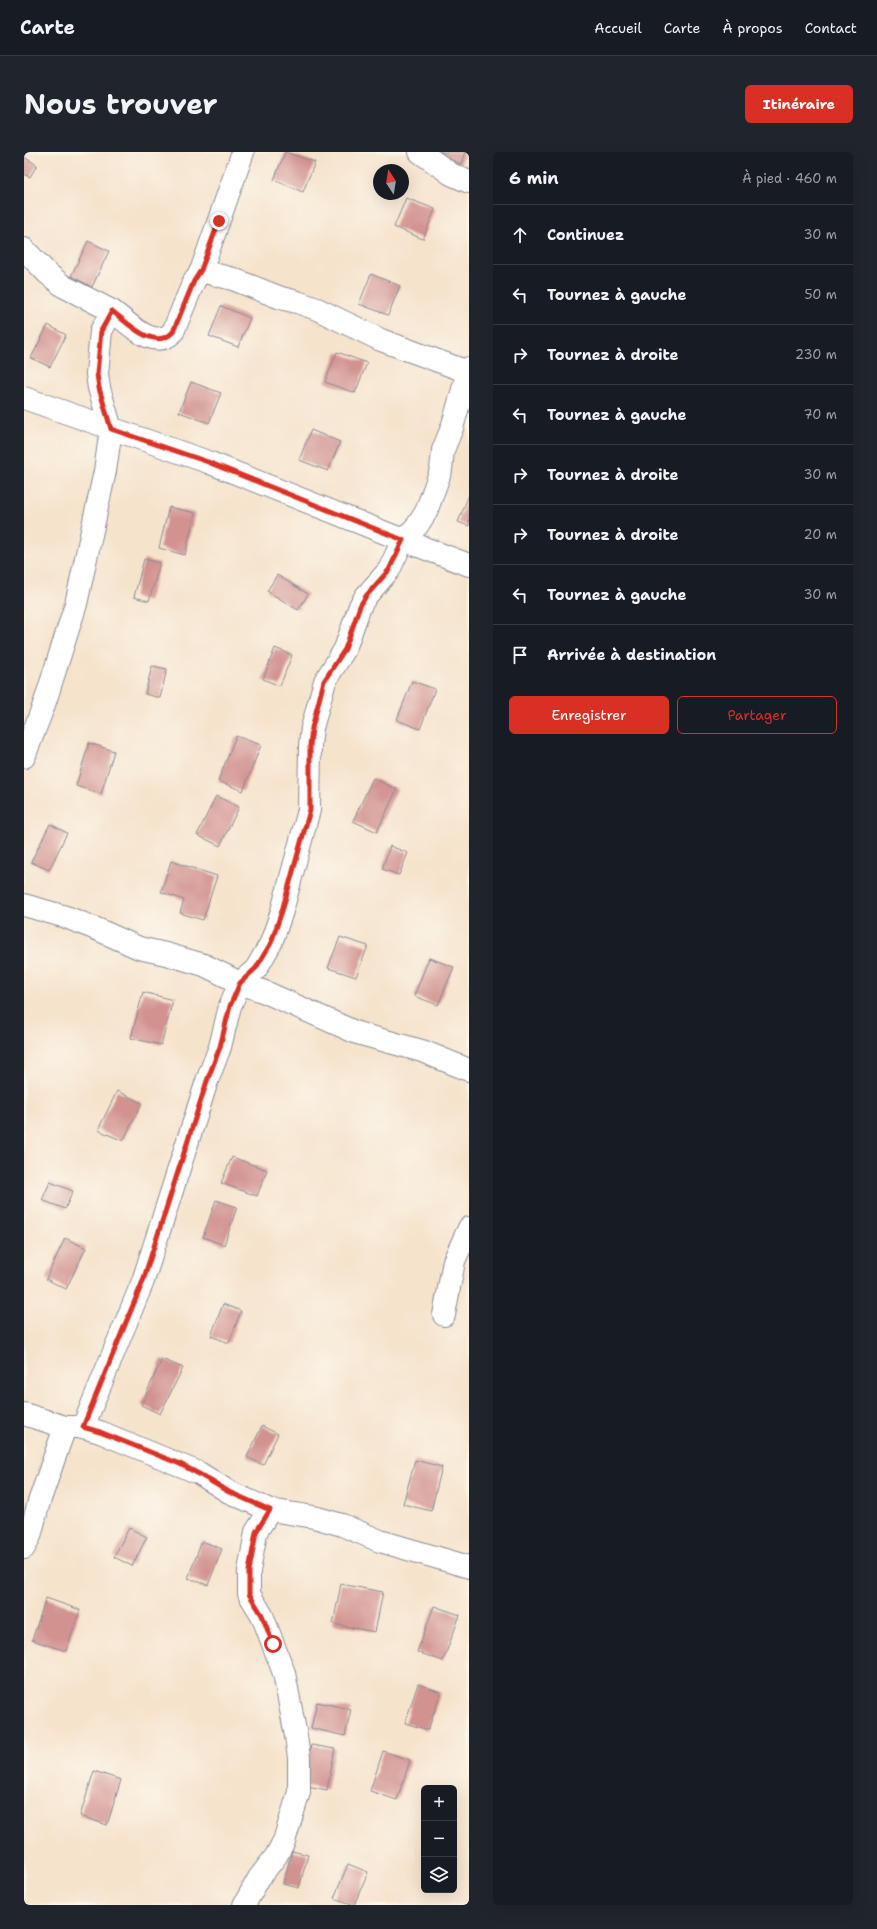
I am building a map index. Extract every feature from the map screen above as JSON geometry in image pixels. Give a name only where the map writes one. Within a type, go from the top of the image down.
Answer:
[{"type":"street","points":[[24,249],[47,273],[63,286],[112,311],[146,336],[161,340],[167,338],[173,332],[194,281],[201,270],[244,152]]},
{"type":"street","points":[[420,152],[451,174],[469,182]]},
{"type":"street","points":[[24,1548],[30,1536],[39,1502],[143,1281],[205,1088],[220,1047],[230,1006],[240,983],[256,968],[271,943],[310,810],[311,734],[324,681],[345,649],[360,606],[366,596],[389,570],[403,540],[418,526],[426,512],[441,470],[443,450],[452,428],[468,370],[381,340],[317,309],[281,298],[232,279],[201,270]]},
{"type":"street","points":[[24,757],[44,705],[76,604],[105,471],[111,429],[99,388],[97,374],[101,331],[112,311]]},
{"type":"street","points":[[24,398],[208,462],[403,540],[469,564]]},
{"type":"street","points":[[24,905],[93,928],[140,948],[204,965],[240,983],[265,992],[357,1033],[422,1051],[469,1070]]},
{"type":"street","points":[[444,1315],[454,1261],[469,1228]]},
{"type":"street","points":[[24,1414],[100,1432],[180,1464],[229,1492],[270,1510],[314,1517],[342,1525],[380,1541],[469,1567]]},
{"type":"street","points":[[244,1905],[258,1878],[276,1856],[284,1841],[299,1792],[299,1758],[284,1673],[262,1615],[249,1594],[249,1571],[256,1532],[270,1510]]},
{"type":"building","points":[[285,152],[315,162],[303,192],[274,180]]},
{"type":"building","points":[[431,152],[465,152],[461,164]]},
{"type":"building","points":[[24,157],[37,165],[30,177],[24,174]]},
{"type":"building","points":[[409,199],[435,209],[423,239],[394,227],[405,200]]},
{"type":"building","points":[[88,241],[109,251],[92,287],[71,276]]},
{"type":"building","points":[[371,274],[400,286],[388,315],[359,304]]},
{"type":"building","points":[[221,306],[250,318],[238,347],[209,336]]},
{"type":"building","points":[[48,325],[66,335],[50,367],[31,358]]},
{"type":"building","points":[[337,352],[367,363],[355,393],[325,382]]},
{"type":"building","points":[[191,382],[221,393],[209,423],[179,412]]},
{"type":"building","points":[[311,430],[340,442],[328,471],[299,460]]},
{"type":"building","points":[[469,495],[469,526],[458,522]]},
{"type":"building","points":[[169,507],[195,513],[185,555],[159,548]]},
{"type":"building","points":[[144,559],[160,563],[149,601],[134,597]]},
{"type":"building","points":[[277,575],[308,594],[298,610],[267,591]]},
{"type":"building","points":[[275,648],[292,655],[280,686],[263,679]]},
{"type":"building","points":[[152,666],[167,669],[160,698],[145,694]]},
{"type":"building","points":[[412,681],[435,689],[420,729],[397,720]]},
{"type":"building","points":[[236,736],[261,745],[243,791],[218,781]]},
{"type":"building","points":[[89,743],[114,751],[101,794],[76,786]]},
{"type":"building","points":[[373,778],[397,789],[377,832],[353,821]]},
{"type":"building","points":[[216,796],[239,807],[220,846],[197,835]]},
{"type":"building","points":[[50,824],[67,833],[49,870],[31,862]]},
{"type":"building","points":[[390,846],[408,853],[399,875],[382,869]]},
{"type":"building","points":[[171,861],[217,876],[203,920],[180,913],[184,900],[161,892]]},
{"type":"building","points":[[340,937],[368,946],[356,977],[328,968]]},
{"type":"building","points":[[429,958],[454,967],[438,1005],[414,996]]},
{"type":"building","points":[[143,992],[173,1000],[161,1045],[131,1038]]},
{"type":"building","points":[[117,1091],[142,1103],[123,1141],[98,1130]]},
{"type":"building","points":[[232,1157],[267,1170],[257,1196],[221,1183]]},
{"type":"building","points":[[50,1182],[73,1191],[65,1209],[42,1200]]},
{"type":"building","points":[[216,1200],[237,1207],[224,1245],[203,1237]]},
{"type":"building","points":[[65,1238],[86,1248],[66,1289],[46,1279]]},
{"type":"building","points":[[223,1304],[241,1311],[229,1343],[211,1336]]},
{"type":"building","points":[[162,1359],[183,1368],[160,1414],[141,1405]]},
{"type":"building","points":[[262,1426],[278,1434],[263,1465],[247,1457]]},
{"type":"building","points":[[415,1460],[442,1467],[431,1511],[403,1504]]},
{"type":"building","points":[[129,1528],[147,1537],[132,1566],[114,1557]]},
{"type":"building","points":[[202,1541],[222,1549],[208,1585],[188,1578]]},
{"type":"building","points":[[341,1584],[383,1592],[375,1632],[333,1624]]},
{"type":"building","points":[[46,1598],[80,1610],[66,1651],[32,1640]]},
{"type":"building","points":[[434,1606],[460,1615],[443,1661],[417,1652]]},
{"type":"building","points":[[418,1684],[441,1692],[428,1730],[405,1723]]},
{"type":"building","points":[[317,1702],[351,1709],[345,1736],[311,1728]]},
{"type":"building","points":[[311,1745],[335,1749],[327,1790],[303,1785]]},
{"type":"building","points":[[383,1751],[410,1760],[397,1800],[370,1791]]},
{"type":"building","points":[[94,1771],[121,1780],[107,1825],[80,1816]]},
{"type":"building","points":[[292,1851],[308,1855],[299,1888],[283,1884]]},
{"type":"building","points":[[348,1864],[368,1872],[354,1905],[334,1898]]},
{"type":"route","points":[[219,221],[201,270],[194,281],[173,332],[167,338],[161,340],[146,336],[138,332],[112,311],[101,331],[97,374],[106,417],[111,429],[208,462],[403,540],[389,570],[366,596],[360,606],[345,649],[324,681],[312,728],[310,745],[310,810],[291,874],[282,911],[271,943],[256,968],[240,983],[230,1006],[220,1047],[207,1081],[158,1228],[143,1281],[83,1427],[100,1432],[141,1450],[180,1464],[229,1492],[270,1510],[258,1526],[256,1532],[249,1571],[249,1594],[262,1615],[273,1644]]}]
